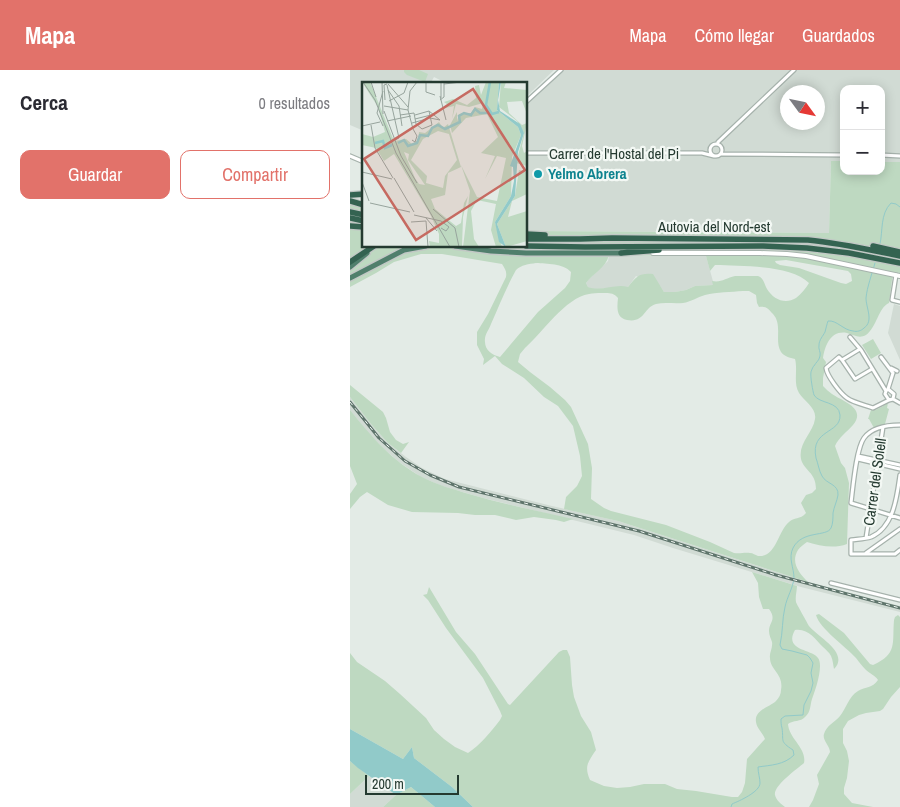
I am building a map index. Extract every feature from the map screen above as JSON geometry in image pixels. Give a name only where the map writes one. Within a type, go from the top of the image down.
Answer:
[{"type":"highway","points":[[528,234],[612,238]]},
{"type":"highway","name":"Autovia del Nord-est","points":[[528,238],[788,240],[835,243],[900,256]]},
{"type":"highway","points":[[835,243],[859,244],[900,252]]},
{"type":"highway","name":"Autovia del Nord-est","points":[[528,246],[763,246],[827,250],[900,263]]},
{"type":"highway","points":[[469,248],[526,253],[621,253],[720,247]]},
{"type":"highway","points":[[350,261],[366,248]]},
{"type":"highway","points":[[350,261],[371,248]]},
{"type":"highway","points":[[350,267],[372,248]]},
{"type":"highway","points":[[350,278],[404,250],[415,248]]},
{"type":"street","points":[[528,100],[561,70]]},
{"type":"street","points":[[794,70],[718,144],[714,144],[710,149],[711,152],[714,156],[721,154],[840,155]]},
{"type":"street","points":[[718,144],[722,148],[721,154]]},
{"type":"street","name":"Carrer de l'Hostal del Pi","points":[[702,153],[710,149]]},
{"type":"street","name":"Carrer de l'Hostal del Pi","points":[[528,153],[702,153],[714,156]]},
{"type":"street","points":[[350,156],[362,161]]},
{"type":"street","points":[[885,156],[900,156]]},
{"type":"street","points":[[621,253],[760,253],[806,256],[898,276],[892,300],[900,302]]},
{"type":"street","points":[[850,338],[860,349],[887,390],[894,394],[891,400],[873,408],[855,402],[846,398],[827,374],[826,368],[838,357],[855,379],[872,369]]},
{"type":"street","points":[[842,360],[860,349]]},
{"type":"street","points":[[881,357],[888,366],[897,372],[885,394],[891,400],[900,403]]},
{"type":"street","points":[[900,425],[883,426],[872,431],[864,438],[858,457],[851,503],[900,518]]},
{"type":"street","name":"Carrer del Solell","points":[[866,538],[883,426]]},
{"type":"street","points":[[858,457],[900,467]]},
{"type":"street","points":[[900,474],[894,509],[885,526],[873,536],[851,541],[851,554],[895,554],[900,550]]},
{"type":"street","points":[[865,554],[900,529]]},
{"type":"street","points":[[832,582],[900,600]]},
{"type":"shaded area","points":[[350,70],[554,70],[528,95],[528,82],[444,82],[434,77],[431,82],[362,82],[362,130],[350,125]]},
{"type":"shaded area","points":[[563,70],[900,70],[900,162],[885,162],[885,85],[840,85],[840,161],[831,161],[829,233],[528,231],[528,103]]},
{"type":"shaded area","points":[[609,255],[706,256],[714,285],[695,286],[686,290],[664,292],[660,286],[636,276],[628,287],[592,289],[588,287],[586,283],[608,261]]},
{"type":"shaded area","points":[[894,304],[900,306],[900,360],[888,333]]},
{"type":"shaded area","points":[[350,397],[388,443],[422,468],[445,479],[618,521],[808,582],[900,606],[900,612],[801,587],[634,535],[442,486],[421,477],[384,449],[368,433],[350,410]]},
{"type":"shaded area","points":[[369,776],[396,795],[383,807],[350,807],[350,794]]},
{"type":"green space","points":[[404,70],[419,70],[428,74],[425,82],[407,75]]},
{"type":"green space","points":[[831,161],[840,161],[840,175],[885,175],[885,162],[900,162],[900,273],[893,272],[889,303],[882,309],[870,332],[859,337],[847,333],[837,334],[827,344],[824,353],[823,358],[826,362],[823,386],[852,406],[857,414],[857,419],[835,446],[841,463],[845,468],[849,483],[847,544],[827,546],[807,542],[801,547],[796,555],[796,564],[799,572],[808,582],[618,521],[564,509],[566,497],[577,486],[582,476],[580,456],[573,426],[558,406],[544,397],[524,378],[502,364],[495,356],[483,365],[484,359],[477,345],[477,332],[506,277],[502,264],[442,254],[421,254],[394,262],[350,287],[350,198],[362,201],[362,248],[528,248],[528,231],[829,233]],"holes":[[[609,255],[706,256],[710,271],[715,265],[751,266],[790,273],[801,277],[809,283],[796,298],[788,301],[780,300],[773,296],[763,280],[758,276],[735,276],[721,281],[712,281],[713,285],[695,286],[675,292],[664,292],[653,274],[639,276],[628,287],[619,286],[598,289],[588,287],[586,283],[602,267]],[[786,260],[848,271],[851,274],[852,281],[846,284],[799,268],[780,265],[775,261]],[[536,263],[550,264],[568,269],[571,272],[570,281],[565,288],[538,312],[500,357],[490,352],[485,345],[486,335],[516,270]],[[749,291],[756,295],[759,307],[767,308],[776,318],[779,348],[784,355],[795,359],[797,389],[812,408],[815,415],[814,424],[801,453],[801,459],[812,475],[816,489],[806,495],[801,503],[806,513],[802,517],[793,519],[785,526],[769,553],[758,556],[751,553],[734,553],[666,525],[611,511],[591,499],[592,468],[588,444],[571,407],[550,387],[518,362],[520,354],[571,302],[589,294],[608,293],[616,296],[618,298],[619,315],[627,320],[641,317],[656,304],[689,302],[702,296],[719,293]]]},
{"type":"green space","points":[[873,339],[881,353],[871,359],[862,345]]},
{"type":"green space","points":[[350,385],[383,412],[390,432],[396,440],[403,444],[409,442],[401,453],[388,443],[350,397]]},
{"type":"green space","points":[[888,403],[887,408],[889,409],[885,424],[874,428],[868,419],[871,410],[878,409]]},
{"type":"green space","points":[[350,410],[392,456],[411,471],[428,480],[482,498],[573,519],[564,522],[534,517],[516,520],[495,515],[412,512],[388,505],[367,492],[350,509],[350,494],[357,484],[350,466]]},
{"type":"green space","points":[[752,572],[797,586],[796,602],[809,626],[831,646],[838,657],[838,663],[834,669],[830,655],[814,638],[807,632],[795,630],[792,637],[793,642],[796,646],[815,655],[820,662],[820,667],[808,713],[803,719],[788,724],[791,734],[801,748],[804,763],[786,778],[775,791],[776,799],[785,807],[473,807],[452,787],[414,758],[412,747],[403,759],[350,729],[350,653],[357,662],[400,694],[426,718],[434,730],[444,739],[468,753],[485,738],[500,720],[502,716],[500,711],[483,678],[423,595],[427,594],[429,587],[456,632],[475,654],[510,705],[559,652],[567,650],[570,657],[574,697],[581,716],[591,732],[596,750],[588,764],[587,771],[590,780],[604,786],[617,788],[644,784],[665,784],[677,789],[738,797],[745,783],[747,759],[765,739],[756,722],[757,714],[778,699],[781,693],[781,680],[772,666],[770,658],[772,642],[769,628],[772,616],[769,609],[763,609],[759,597],[758,583]]},
{"type":"green space","points":[[819,614],[844,633],[870,664],[873,665],[887,657],[890,652],[893,641],[894,620],[898,615],[900,617],[900,687],[883,709],[859,715],[848,721],[843,729],[843,743],[849,761],[844,794],[852,803],[873,807],[809,807],[819,784],[817,775],[830,752],[824,738],[825,731],[840,716],[855,693],[873,685],[878,680],[822,626],[816,615]]},
{"type":"green space","points":[[350,761],[369,776],[350,794]]},
{"type":"green space","points":[[411,787],[435,807],[383,807],[396,795]]},
{"type":"water","points":[[350,729],[403,759],[412,747],[414,758],[452,787],[473,807],[435,807],[411,787],[396,795],[350,761]]},
{"type":"waterway","points":[[880,244],[883,217],[887,207],[891,203],[900,207]]},
{"type":"waterway","points":[[731,807],[732,804],[757,790],[760,783],[758,767],[782,763],[794,755],[793,750],[783,740],[781,719],[785,716],[803,715],[804,705],[811,691],[813,663],[810,658],[807,655],[782,649],[780,645],[784,612],[794,578],[791,559],[793,548],[797,542],[808,536],[829,531],[833,523],[833,511],[838,495],[838,491],[834,486],[824,479],[821,474],[815,449],[821,437],[836,426],[839,421],[839,410],[814,395],[811,372],[820,358],[819,343],[828,321],[854,331],[860,331],[869,322],[866,298],[875,263]]},
{"type":"railway","points":[[350,402],[379,438],[405,461],[430,475],[459,487],[639,531],[776,575],[900,608]]},
{"type":"place","name":"Yelmo Abrera","points":[[538,174]]}]
